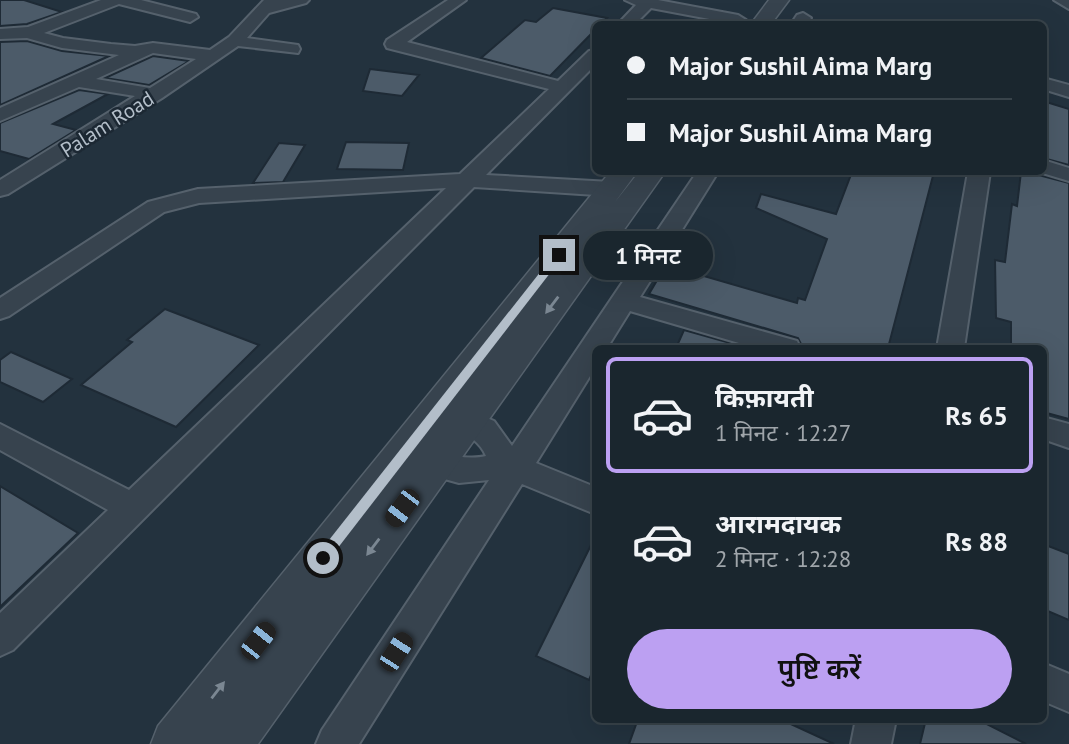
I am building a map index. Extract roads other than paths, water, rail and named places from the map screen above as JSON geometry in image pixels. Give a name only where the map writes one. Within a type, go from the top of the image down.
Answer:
[{"type":"street","points":[[0,34],[28,33],[116,0]]},
{"type":"street","points":[[123,0],[190,18]]},
{"type":"street","points":[[269,4],[301,0]]},
{"type":"street","points":[[458,0],[393,44],[562,87]]},
{"type":"street","points":[[763,21],[779,0]]},
{"type":"street","points":[[1062,0],[1069,4]]},
{"type":"street","points":[[628,21],[644,1],[741,17]]},
{"type":"street","name":"Palam Road","points":[[0,189],[155,94],[235,41],[269,4]]},
{"type":"street","points":[[0,23],[62,43],[141,50],[157,48],[213,56]]},
{"type":"street","points":[[235,41],[292,49]]},
{"type":"street","points":[[0,115],[141,50]]},
{"type":"street","points":[[0,638],[592,58]]},
{"type":"street","points":[[76,82],[155,94]]},
{"type":"street","points":[[1047,84],[1069,91]]},
{"type":"street","points":[[1047,167],[1069,174]]},
{"type":"street","points":[[452,414],[650,175]]},
{"type":"street","points":[[594,345],[705,175]]},
{"type":"street","points":[[950,345],[979,175]]},
{"type":"street","points":[[0,310],[156,207],[176,200],[198,196],[467,180],[617,180]]},
{"type":"street","points":[[227,744],[419,460],[617,180]]},
{"type":"street","points":[[625,301],[777,345]]},
{"type":"street","points":[[336,744],[509,465],[592,348]]},
{"type":"street","points":[[452,414],[488,433],[509,465]]},
{"type":"street","points":[[1047,429],[1069,436]]},
{"type":"street","points":[[0,436],[133,508]]},
{"type":"street","points":[[419,460],[472,472],[509,465],[592,499]]},
{"type":"street","points":[[176,744],[419,460]]},
{"type":"street","points":[[1047,684],[1069,693]]},
{"type":"street","points":[[871,744],[875,723]]}]
